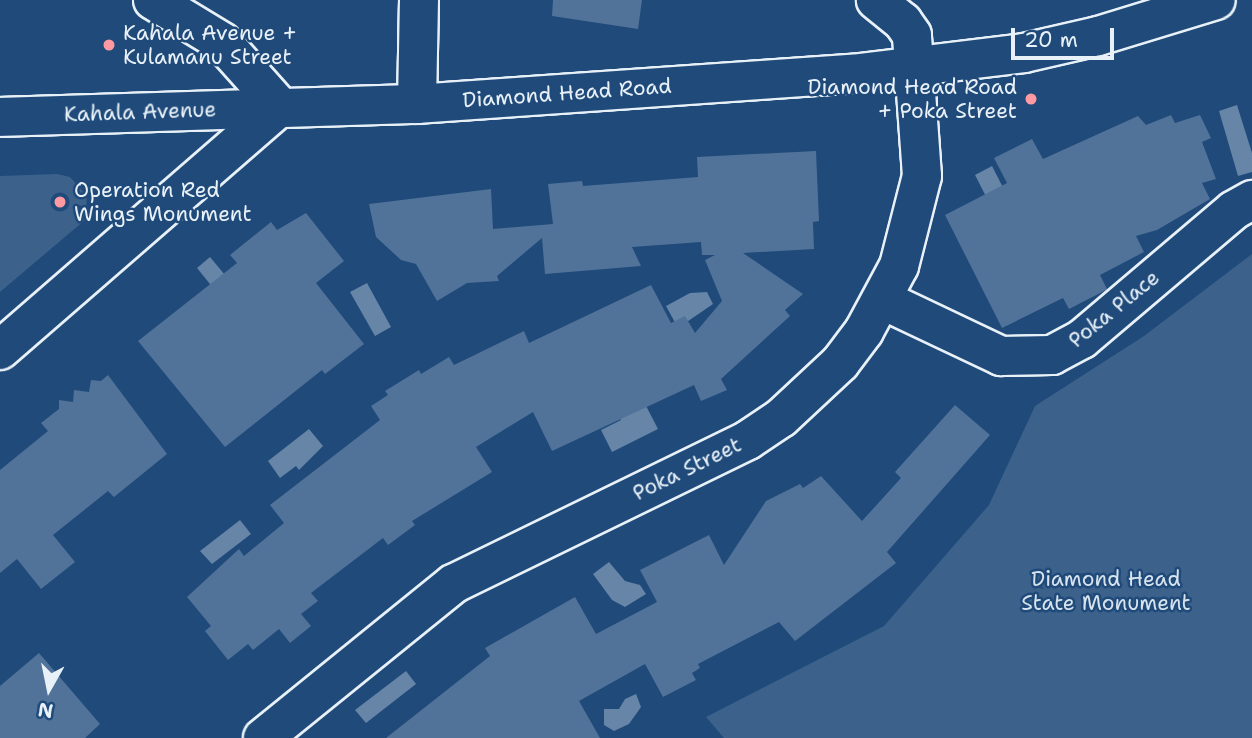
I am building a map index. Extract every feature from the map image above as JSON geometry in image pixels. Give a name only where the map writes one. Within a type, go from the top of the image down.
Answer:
[{"type":"street","points":[[0,350],[281,107],[222,42],[153,0]]},
{"type":"street","points":[[417,104],[419,0]]},
{"type":"street","name":"Poka Street","points":[[263,738],[453,584],[748,440],[781,418],[840,363],[883,300],[911,231],[922,176],[912,35],[904,22],[876,0]]},
{"type":"street","name":"Diamond Head Road","points":[[281,107],[417,104],[915,66],[1073,42],[1216,0]]},
{"type":"street","name":"Kahala Avenue","points":[[0,117],[281,107]]},
{"type":"street","name":"Poka Place","points":[[883,300],[1001,356],[1052,355],[1082,339],[1234,210],[1252,200]]},
{"type":"green space","points":[[57,174],[70,177],[87,196],[85,220],[0,292],[0,176]]},
{"type":"green space","name":"Diamond Head State Monument","points":[[1252,254],[1252,738],[724,738],[706,717],[884,626],[989,505],[1035,406],[1144,336]]},
{"type":"shaded area","points":[[1237,105],[1252,153],[1252,172],[1238,176],[1219,111]]},
{"type":"shaded area","points":[[992,166],[1012,205],[995,214],[975,175]]},
{"type":"shaded area","points":[[210,257],[245,299],[231,310],[197,268]]},
{"type":"shaded area","points":[[367,283],[391,327],[375,336],[350,292]]},
{"type":"shaded area","points":[[707,292],[713,304],[678,328],[666,306],[690,293]]},
{"type":"shaded area","points":[[644,402],[658,429],[612,452],[601,430],[621,420],[618,414]]},
{"type":"shaded area","points":[[309,429],[323,446],[299,470],[296,466],[280,478],[268,461]]},
{"type":"shaded area","points":[[240,520],[251,534],[212,564],[200,551]]},
{"type":"shaded area","points":[[609,562],[625,581],[640,585],[646,594],[625,607],[612,600],[593,574]]},
{"type":"shaded area","points":[[406,671],[416,684],[366,723],[355,710]]},
{"type":"shaded area","points":[[636,694],[641,707],[629,724],[614,731],[604,725],[604,709],[619,709],[625,699]]},
{"type":"building","points":[[553,0],[642,0],[638,29],[552,16]]},
{"type":"building","points":[[1171,115],[1175,123],[1200,115],[1211,138],[1202,142],[1216,179],[1202,183],[1210,199],[1157,230],[1136,236],[1144,252],[1100,275],[1107,289],[1104,291],[1069,309],[1063,298],[1002,328],[945,215],[1007,183],[994,158],[1032,139],[1043,159],[1138,116],[1146,125]]},
{"type":"building","points":[[816,151],[819,221],[813,222],[814,249],[743,253],[803,294],[785,310],[790,316],[721,379],[727,390],[701,401],[694,385],[552,451],[533,412],[476,447],[492,472],[412,521],[415,525],[388,545],[383,538],[311,593],[318,601],[301,614],[311,626],[290,643],[279,629],[253,650],[248,644],[228,660],[205,631],[211,626],[187,597],[239,549],[244,556],[284,523],[270,505],[380,420],[371,406],[388,395],[385,391],[419,370],[421,374],[449,357],[454,365],[524,331],[529,343],[651,285],[671,323],[685,316],[695,333],[722,301],[705,260],[715,255],[702,255],[701,242],[632,247],[641,266],[545,274],[542,238],[497,276],[499,281],[467,283],[437,301],[416,264],[401,260],[376,237],[369,204],[491,189],[493,229],[553,224],[548,184],[582,181],[583,186],[698,177],[697,157]]},
{"type":"building","points":[[306,213],[344,261],[316,283],[364,344],[325,374],[322,370],[225,447],[138,341],[237,263],[230,255],[271,222],[277,230]]},
{"type":"building","points":[[108,375],[167,454],[114,497],[108,491],[53,535],[75,562],[41,589],[17,559],[0,573],[0,470],[48,431],[41,423],[59,409],[59,400],[73,402],[74,390],[89,392],[91,380],[101,381]]},
{"type":"building","points":[[955,405],[990,435],[887,552],[896,563],[795,641],[779,622],[698,664],[700,668],[692,673],[696,680],[663,697],[645,664],[579,701],[600,738],[386,738],[490,656],[485,648],[575,597],[596,634],[657,602],[640,570],[709,535],[724,565],[766,501],[800,484],[803,488],[821,476],[862,521],[901,478],[895,472]]},
{"type":"building","points":[[39,653],[100,724],[85,738],[0,738],[0,686]]},
{"type":"place","name":"Kahala Avenue + Kulamanu Street","points":[[109,45]]},
{"type":"place","name":"Diamond Head Road + Poka Street","points":[[1031,99]]},
{"type":"place","name":"Operation Red Wings Monument","points":[[60,202]]}]
